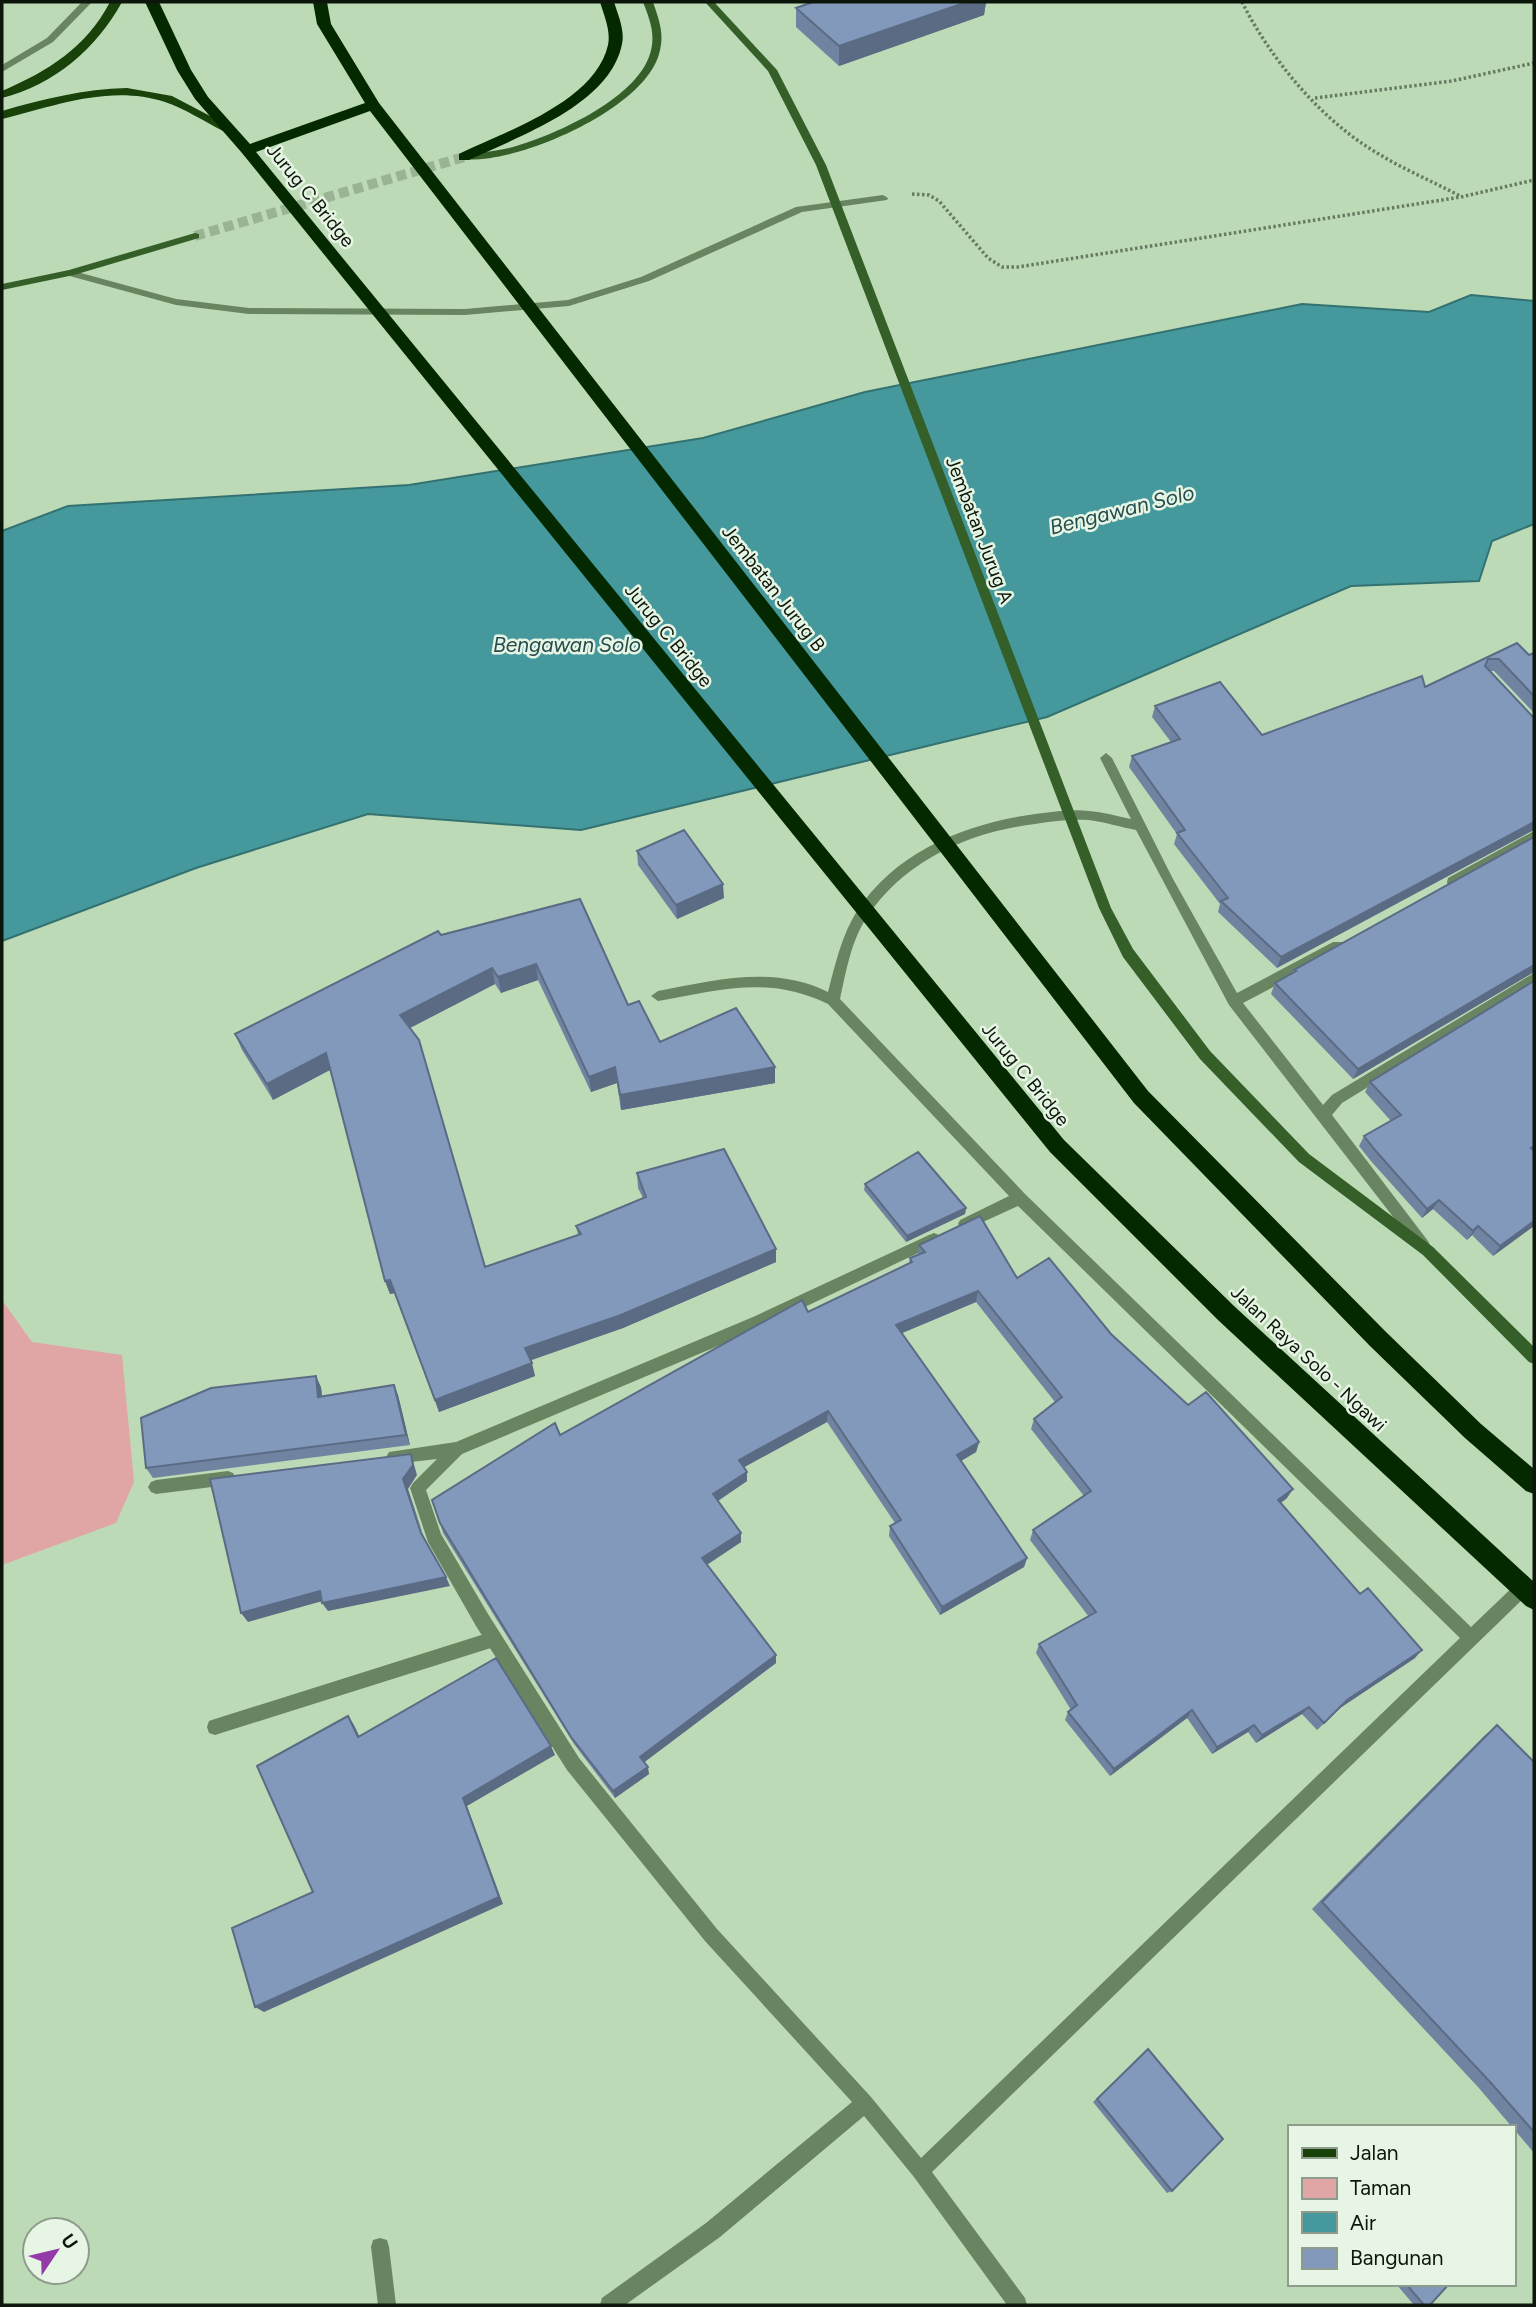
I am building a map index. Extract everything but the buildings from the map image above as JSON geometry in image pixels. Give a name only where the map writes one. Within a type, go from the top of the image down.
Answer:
[{"type":"highway","name":"Jurug C Bridge","points":[[152,2],[184,69],[202,99],[247,150],[1057,1146]]},
{"type":"highway","points":[[320,2],[324,24]]},
{"type":"highway","points":[[324,24],[336,2]]},
{"type":"highway","points":[[464,157],[570,104],[592,83],[608,63],[615,44],[614,22],[607,2]]},
{"type":"highway","name":"Jembatan Jurug B","points":[[324,24],[373,105],[1142,1097],[1378,1339],[1473,1431],[1534,1483]]},
{"type":"highway","points":[[247,150],[373,105]]},
{"type":"highway","name":"Jalan Raya Solo - Ngawi","points":[[1057,1146],[1226,1313],[1529,1593]]},
{"type":"main road","points":[[2,95],[69,61],[104,29],[116,2]]},
{"type":"main road","points":[[2,115],[82,96],[122,93],[167,99],[228,128]]},
{"type":"street","points":[[2,69],[50,40],[87,2]]},
{"type":"street","points":[[464,157],[510,151],[557,135],[618,101],[653,58],[657,23],[648,2]]},
{"type":"street","name":"Jembatan Jurug A","points":[[709,2],[772,70],[821,165],[1105,908],[1128,953],[1205,1055],[1304,1158],[1428,1251],[1534,1357]]},
{"type":"street","points":[[70,273],[176,302],[249,311],[465,312],[569,303],[645,279],[800,209],[883,198]]},
{"type":"street","points":[[2,287],[70,273],[195,236]]},
{"type":"street","points":[[1106,758],[1139,826],[1234,1001],[1428,1251]]},
{"type":"street","points":[[833,1000],[843,957],[862,913],[893,877],[927,852],[978,830],[1029,819],[1084,815],[1139,826]]},
{"type":"street","points":[[1438,890],[1534,836]]},
{"type":"street","points":[[1234,1001],[1348,940]]},
{"type":"street","points":[[1325,1119],[1325,1113],[1338,1099],[1534,978]]},
{"type":"street","points":[[658,996],[763,979],[792,981],[833,1000],[1020,1198],[1471,1638]]},
{"type":"street","points":[[375,1459],[457,1449],[758,1322],[1020,1198]]},
{"type":"street","points":[[457,1449],[418,1488],[434,1537],[573,1764],[711,1935],[865,2103],[920,2171],[1018,2305]]},
{"type":"street","points":[[156,1487],[238,1476]]},
{"type":"street","points":[[920,2171],[1471,1638],[1529,1593]]},
{"type":"street","points":[[215,1727],[494,1639]]},
{"type":"street","points":[[609,2305],[713,2230],[865,2103]]},
{"type":"street","points":[[380,2247],[387,2305]]},
{"type":"path","points":[[1242,2],[1250,21],[1314,98],[1357,140],[1461,197]]},
{"type":"path","points":[[1314,98],[1452,81],[1534,63]]},
{"type":"path","points":[[883,198],[929,195],[940,201],[988,258],[1002,267],[1018,268],[1461,197],[1534,180]]},
{"type":"green space","points":[[2,1300],[32,1342],[122,1355],[134,1482],[116,1523],[2,1565]]},
{"type":"water","name":"Bengawan Solo","points":[[1471,295],[1534,301],[1534,524],[1492,541],[1479,581],[1351,586],[1047,717],[581,830],[368,814],[196,868],[2,941],[2,531],[68,506],[409,485],[703,438],[865,392],[1302,304],[1429,312]]},
{"type":"tunnel","points":[[195,236],[464,157]]}]
